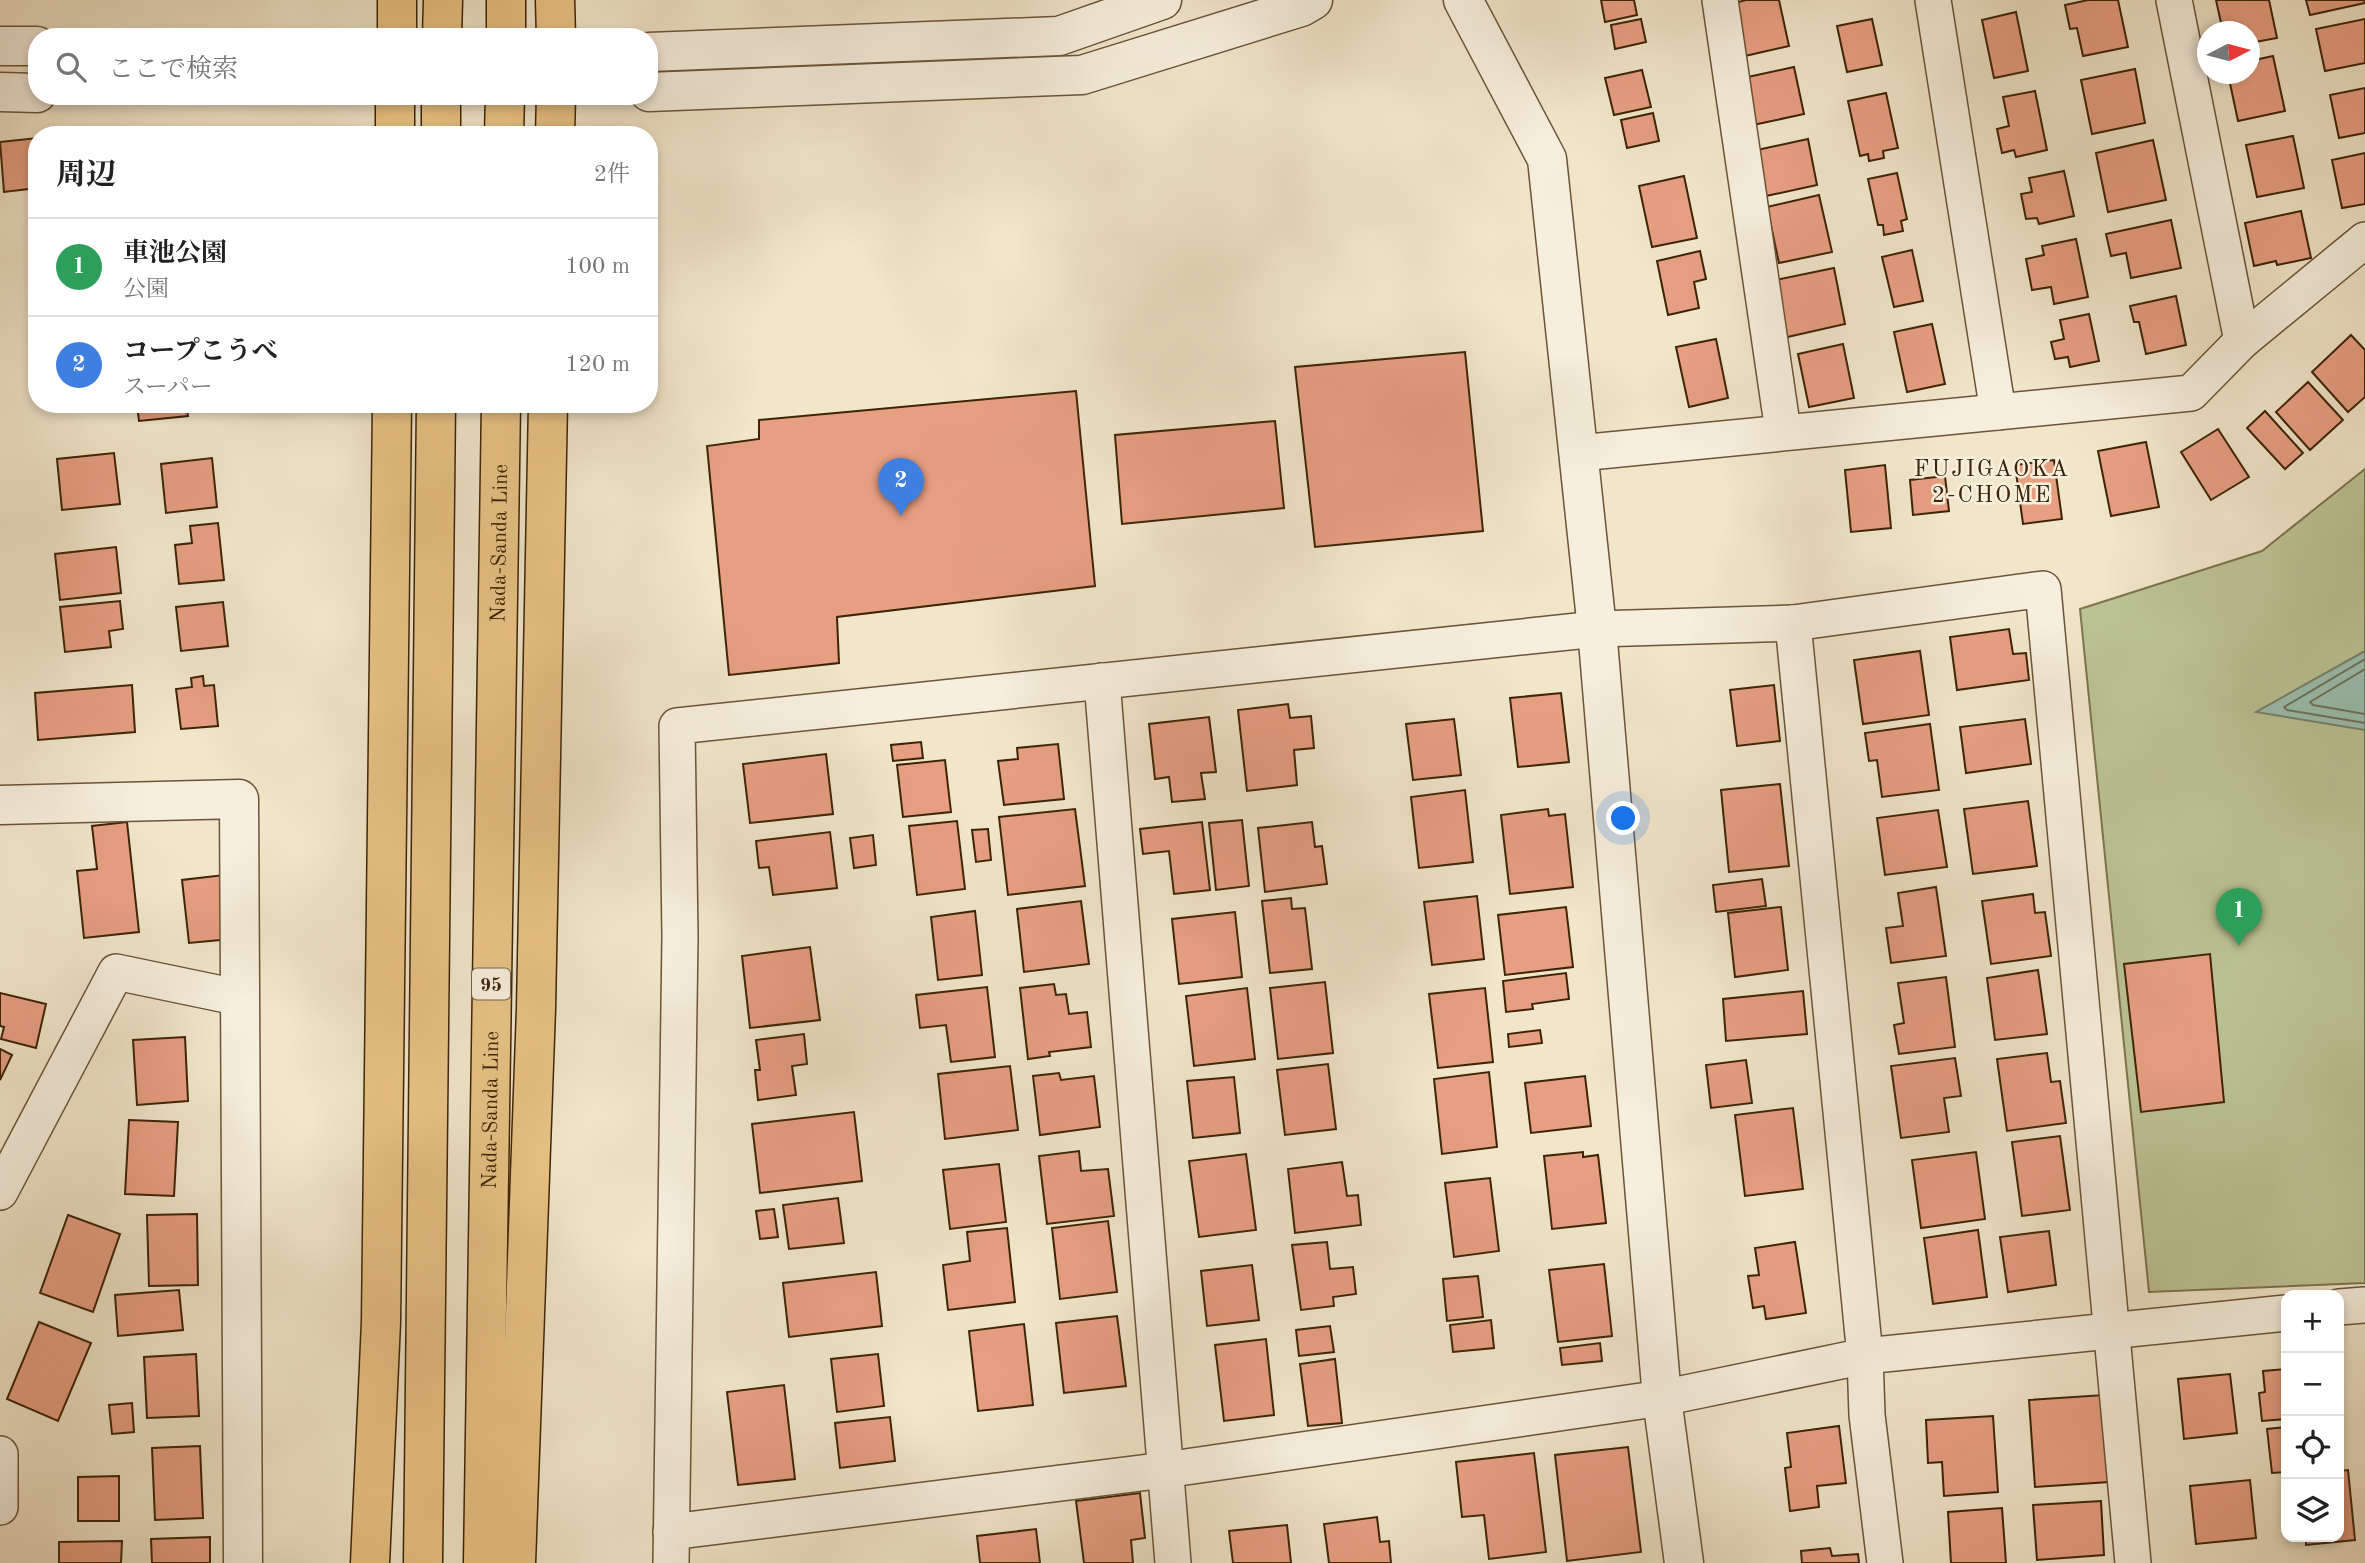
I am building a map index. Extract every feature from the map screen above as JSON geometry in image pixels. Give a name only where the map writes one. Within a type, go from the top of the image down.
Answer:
[{"type":"main road","points":[[397,0],[397,28]]},
{"type":"main road","points":[[442,28],[443,0]]},
{"type":"main road","points":[[506,0],[506,28]]},
{"type":"main road","points":[[555,0],[556,28]]},
{"type":"main road","points":[[395,105],[395,126]]},
{"type":"main road","points":[[441,105],[441,126]]},
{"type":"main road","points":[[504,126],[505,105]]},
{"type":"main road","points":[[555,126],[556,105]]},
{"type":"main road","points":[[370,1563],[381,1322],[392,413]]},
{"type":"main road","points":[[423,1563],[436,413]]},
{"type":"main road","name":"Nada-Sanda Line","points":[[483,1563],[501,413]]},
{"type":"main road","name":"95","points":[[517,1558],[536,1009],[548,413]]},
{"type":"main road","points":[[381,1322],[392,1563]]},
{"type":"street","points":[[658,52],[1059,36],[1162,0]]},
{"type":"street","points":[[658,92],[1082,75],[1301,8],[1313,0]]},
{"type":"street","points":[[1463,0],[1547,159],[1597,629],[1662,1398],[1684,1563]]},
{"type":"street","points":[[1720,0],[1783,431]]},
{"type":"street","points":[[2174,0],[2242,341]]},
{"type":"street","points":[[1942,1],[1998,412]]},
{"type":"street","points":[[0,46],[28,46]]},
{"type":"street","points":[[0,92],[28,93]]},
{"type":"street","points":[[1579,453],[2191,393],[2242,341],[2365,240]]},
{"type":"street","points":[[2133,1563],[2112,1330],[2043,589],[1793,623],[1597,629],[677,726],[680,937],[671,1548],[1165,1470],[1662,1398],[1865,1356],[2112,1330],[2281,1313]]},
{"type":"street","points":[[1793,623],[1865,1356],[1867,1415],[1885,1563]]},
{"type":"street","points":[[1102,681],[1173,1563]]},
{"type":"street","points":[[0,805],[239,799],[243,1563]]},
{"type":"street","points":[[0,1192],[116,972],[241,998]]},
{"type":"street","points":[[0,1454],[0,1507]]},
{"type":"shaded area","points":[[2365,469],[2365,1283],[2149,1292],[2080,609],[2262,551]]},
{"type":"water","points":[[2365,651],[2365,730],[2256,712]]},
{"type":"building","points":[[1601,0],[1634,0],[1637,15],[1605,22]]},
{"type":"building","points":[[1746,0],[1779,0],[1789,46],[1745,56],[1735,3]]},
{"type":"building","points":[[2088,0],[2118,0],[2128,47],[2083,56],[2077,28],[2070,29],[2065,5]]},
{"type":"building","points":[[2216,0],[2269,0],[2277,38],[2260,41],[2260,21],[2221,21]]},
{"type":"building","points":[[2306,0],[2364,0],[2365,3],[2310,15]]},
{"type":"building","points":[[2016,12],[2028,71],[1994,78],[1982,20]]},
{"type":"building","points":[[1641,19],[1646,42],[1615,49],[1611,25]]},
{"type":"building","points":[[1872,19],[1882,65],[1847,72],[1837,26]]},
{"type":"building","points":[[2365,19],[2365,63],[2325,71],[2316,29]]},
{"type":"building","points":[[2273,56],[2285,111],[2238,121],[2230,84],[2260,84],[2260,59]]},
{"type":"building","points":[[1794,67],[1804,114],[1753,125],[1743,78]]},
{"type":"building","points":[[2135,69],[2145,123],[2092,134],[2081,80]]},
{"type":"building","points":[[1642,70],[1651,107],[1614,115],[1605,78]]},
{"type":"building","points":[[2365,88],[2365,133],[2339,138],[2330,95]]},
{"type":"building","points":[[2035,91],[2047,150],[2016,157],[2014,150],[2002,153],[1997,129],[2009,126],[2003,97]]},
{"type":"building","points":[[1886,93],[1898,148],[1883,151],[1884,158],[1869,161],[1868,154],[1860,156],[1848,101]]},
{"type":"building","points":[[1653,113],[1659,141],[1627,148],[1621,120]]},
{"type":"building","points":[[2293,136],[2304,188],[2257,197],[2246,145]]},
{"type":"building","points":[[28,139],[28,189],[4,192],[0,142]]},
{"type":"building","points":[[1808,139],[1817,185],[1766,196],[1757,150]]},
{"type":"building","points":[[2153,140],[2166,200],[2108,212],[2096,153]]},
{"type":"building","points":[[2365,153],[2365,204],[2342,208],[2332,160]]},
{"type":"building","points":[[2064,171],[2074,216],[2039,224],[2037,218],[2026,219],[2021,194],[2032,192],[2029,178]]},
{"type":"building","points":[[1897,173],[1907,219],[1901,221],[1903,231],[1884,235],[1883,225],[1878,225],[1868,179]]},
{"type":"building","points":[[1684,176],[1697,238],[1652,247],[1639,186]]},
{"type":"building","points":[[1819,195],[1832,252],[1779,263],[1767,207]]},
{"type":"building","points":[[2301,211],[2311,258],[2277,265],[2276,261],[2254,266],[2245,223]]},
{"type":"building","points":[[2171,220],[2181,268],[2131,278],[2126,253],[2111,256],[2106,234]]},
{"type":"building","points":[[2076,239],[2088,297],[2054,304],[2051,287],[2032,290],[2026,259],[2044,255],[2042,246]]},
{"type":"building","points":[[1912,250],[1923,301],[1894,307],[1882,257]]},
{"type":"building","points":[[1700,251],[1706,279],[1694,282],[1699,308],[1668,315],[1657,261]]},
{"type":"building","points":[[1834,268],[1845,324],[1783,338],[1771,281]]},
{"type":"building","points":[[2176,296],[2186,345],[2146,354],[2139,322],[2134,322],[2130,306]]},
{"type":"building","points":[[2089,314],[2099,361],[2070,367],[2068,357],[2055,359],[2051,342],[2064,339],[2060,320]]},
{"type":"building","points":[[1932,324],[1945,384],[1907,392],[1894,332]]},
{"type":"building","points":[[2351,335],[2365,350],[2365,397],[2348,412],[2312,372]]},
{"type":"building","points":[[1716,339],[1728,398],[1689,407],[1676,347]]},
{"type":"building","points":[[1843,344],[1854,398],[1809,407],[1798,354]]},
{"type":"building","points":[[1465,352],[1483,531],[1315,547],[1295,367]]},
{"type":"building","points":[[2308,382],[2343,420],[2310,450],[2276,412]]},
{"type":"building","points":[[1076,391],[1095,586],[837,617],[839,663],[729,675],[707,446],[759,439],[759,420]]},
{"type":"building","points":[[2265,411],[2303,453],[2285,469],[2247,428]]},
{"type":"building","points":[[138,413],[188,413],[188,416],[139,421]]},
{"type":"building","points":[[1275,421],[1284,508],[1122,524],[1115,435]]},
{"type":"building","points":[[2218,429],[2249,477],[2211,500],[2181,452]]},
{"type":"building","points":[[2146,442],[2159,507],[2111,516],[2098,451]]},
{"type":"building","points":[[114,453],[120,504],[62,510],[57,459]]},
{"type":"building","points":[[212,458],[217,507],[166,513],[161,464]]},
{"type":"building","points":[[2054,460],[2062,519],[2023,524],[2015,465]]},
{"type":"building","points":[[1885,465],[1891,528],[1851,532],[1845,470]]},
{"type":"building","points":[[1945,476],[1949,511],[1913,515],[1910,480]]},
{"type":"building","points":[[218,523],[224,580],[179,584],[175,545],[192,543],[190,526]]},
{"type":"building","points":[[116,547],[121,593],[60,600],[55,554]]},
{"type":"building","points":[[120,601],[123,629],[109,631],[111,647],[65,652],[60,607]]},
{"type":"building","points":[[223,602],[228,646],[181,651],[176,607]]},
{"type":"building","points":[[2009,629],[2013,654],[2026,653],[2029,680],[1957,690],[1950,637]]},
{"type":"building","points":[[1920,651],[1929,715],[1863,724],[1854,660]]},
{"type":"building","points":[[203,676],[204,686],[214,685],[218,726],[181,729],[176,689],[192,687],[191,678]]},
{"type":"building","points":[[132,685],[135,732],[38,740],[35,693]]},
{"type":"building","points":[[1774,685],[1780,741],[1737,746],[1730,690]]},
{"type":"building","points":[[1561,693],[1569,762],[1518,767],[1510,698]]},
{"type":"building","points":[[1288,704],[1290,718],[1311,716],[1314,748],[1294,750],[1297,785],[1247,791],[1238,710]]},
{"type":"building","points":[[1209,717],[1216,772],[1201,773],[1205,799],[1172,802],[1169,777],[1155,779],[1149,724]]},
{"type":"building","points":[[1454,719],[1461,775],[1413,780],[1406,724]]},
{"type":"building","points":[[2025,719],[2031,764],[1966,773],[1960,727]]},
{"type":"building","points":[[1930,724],[1939,790],[1882,797],[1877,760],[1869,761],[1865,733]]},
{"type":"building","points":[[921,742],[923,758],[893,761],[891,745]]},
{"type":"building","points":[[1058,744],[1064,799],[1004,805],[998,761],[1018,759],[1017,748]]},
{"type":"building","points":[[826,754],[833,814],[750,823],[743,764]]},
{"type":"building","points":[[945,760],[951,812],[903,817],[897,765]]},
{"type":"building","points":[[1780,784],[1789,866],[1729,872],[1721,790]]},
{"type":"building","points":[[1465,790],[1473,862],[1419,868],[1411,797]]},
{"type":"building","points":[[2028,801],[2037,866],[1973,874],[1964,809]]},
{"type":"building","points":[[1075,809],[1085,886],[1008,895],[999,817]]},
{"type":"building","points":[[1548,809],[1549,816],[1565,814],[1573,887],[1510,894],[1501,815]]},
{"type":"building","points":[[1938,810],[1947,867],[1885,875],[1877,818]]},
{"type":"building","points":[[1242,820],[1249,886],[1216,890],[1209,823]]},
{"type":"building","points":[[957,821],[965,889],[917,895],[909,826]]},
{"type":"building","points":[[127,822],[139,932],[84,938],[77,871],[97,869],[92,826]]},
{"type":"building","points":[[1202,822],[1210,890],[1174,894],[1169,851],[1143,854],[1140,829]]},
{"type":"building","points":[[1312,822],[1315,847],[1322,846],[1327,884],[1265,892],[1258,828]]},
{"type":"building","points":[[988,829],[991,860],[976,862],[972,830]]},
{"type":"building","points":[[830,832],[837,888],[773,895],[769,867],[759,868],[756,841]]},
{"type":"building","points":[[873,835],[876,865],[854,868],[850,838]]},
{"type":"building","points":[[224,875],[231,939],[189,943],[182,880]]},
{"type":"building","points":[[1762,879],[1766,906],[1716,912],[1713,885]]},
{"type":"building","points":[[1936,887],[1946,956],[1891,963],[1886,928],[1903,926],[1898,893]]},
{"type":"building","points":[[2033,894],[2035,913],[2045,912],[2051,956],[1991,964],[1982,901]]},
{"type":"building","points":[[1477,896],[1484,959],[1432,965],[1424,902]]},
{"type":"building","points":[[1291,898],[1292,909],[1305,908],[1312,969],[1270,973],[1262,901]]},
{"type":"building","points":[[1081,901],[1089,964],[1024,972],[1017,909]]},
{"type":"building","points":[[1566,907],[1573,967],[1505,975],[1498,915]]},
{"type":"building","points":[[1781,907],[1788,970],[1735,977],[1728,913]]},
{"type":"building","points":[[975,911],[982,975],[938,980],[931,917]]},
{"type":"building","points":[[1235,912],[1242,977],[1179,984],[1172,919]]},
{"type":"building","points":[[810,947],[820,1020],[750,1028],[742,956]]},
{"type":"building","points":[[2210,954],[2224,1102],[2141,1112],[2124,964]]},
{"type":"building","points":[[2038,970],[2047,1034],[1995,1040],[1987,978]]},
{"type":"building","points":[[1566,973],[1569,999],[1532,1004],[1533,1009],[1506,1012],[1503,981]]},
{"type":"building","points":[[1946,977],[1955,1047],[1899,1054],[1894,1025],[1904,1023],[1898,983]]},
{"type":"building","points":[[1325,982],[1333,1053],[1278,1059],[1270,988]]},
{"type":"building","points":[[1054,984],[1056,995],[1066,994],[1069,1014],[1087,1012],[1091,1047],[1049,1052],[1050,1056],[1028,1059],[1020,988]]},
{"type":"building","points":[[987,987],[995,1057],[951,1062],[946,1025],[920,1028],[916,995]]},
{"type":"building","points":[[1247,988],[1255,1059],[1194,1066],[1186,996]]},
{"type":"building","points":[[1485,988],[1493,1062],[1438,1068],[1429,994]]},
{"type":"building","points":[[1803,991],[1807,1034],[1726,1041],[1723,999]]},
{"type":"building","points":[[0,993],[46,1004],[36,1048],[1,1039],[4,1027],[0,1026]]},
{"type":"building","points":[[1540,1030],[1542,1043],[1509,1047],[1508,1034]]},
{"type":"building","points":[[804,1034],[807,1064],[792,1066],[796,1095],[758,1100],[755,1070],[760,1070],[756,1040]]},
{"type":"building","points":[[185,1037],[188,1101],[137,1105],[133,1040]]},
{"type":"building","points":[[0,1049],[12,1055],[0,1080]]},
{"type":"building","points":[[2047,1053],[2051,1082],[2060,1081],[2066,1123],[2007,1131],[1997,1059]]},
{"type":"building","points":[[1955,1058],[1961,1096],[1944,1098],[1949,1132],[1901,1138],[1891,1066]]},
{"type":"building","points":[[1746,1060],[1752,1103],[1711,1108],[1706,1065]]},
{"type":"building","points":[[1328,1064],[1336,1129],[1285,1135],[1277,1070]]},
{"type":"building","points":[[1010,1066],[1018,1130],[945,1139],[938,1074]]},
{"type":"building","points":[[1489,1072],[1497,1147],[1442,1154],[1434,1079]]},
{"type":"building","points":[[1059,1073],[1061,1080],[1094,1076],[1100,1127],[1040,1135],[1033,1076]]},
{"type":"building","points":[[1585,1076],[1591,1126],[1531,1133],[1525,1083]]},
{"type":"building","points":[[1234,1077],[1240,1133],[1193,1138],[1187,1081]]},
{"type":"building","points":[[1793,1108],[1803,1189],[1745,1196],[1735,1115]]},
{"type":"building","points":[[854,1112],[862,1181],[760,1193],[752,1124]]},
{"type":"building","points":[[129,1120],[178,1122],[174,1196],[125,1194]]},
{"type":"building","points":[[2060,1136],[2070,1210],[2022,1216],[2012,1142]]},
{"type":"building","points":[[1079,1151],[1081,1171],[1108,1169],[1114,1216],[1047,1224],[1039,1156]]},
{"type":"building","points":[[1583,1152],[1583,1157],[1598,1155],[1606,1223],[1552,1229],[1544,1156]]},
{"type":"building","points":[[1976,1152],[1985,1219],[1921,1228],[1912,1160]]},
{"type":"building","points":[[1246,1154],[1256,1230],[1199,1237],[1189,1161]]},
{"type":"building","points":[[1342,1162],[1347,1196],[1358,1195],[1361,1225],[1295,1233],[1288,1169]]},
{"type":"building","points":[[999,1164],[1006,1222],[950,1229],[943,1170]]},
{"type":"building","points":[[1490,1178],[1499,1251],[1454,1257],[1445,1183]]},
{"type":"building","points":[[838,1198],[844,1243],[789,1249],[783,1205]]},
{"type":"building","points":[[774,1209],[778,1237],[760,1239],[756,1211]]},
{"type":"building","points":[[197,1214],[198,1285],[149,1286],[147,1215]]},
{"type":"building","points":[[68,1215],[120,1234],[93,1312],[40,1293]]},
{"type":"building","points":[[1108,1221],[1117,1292],[1060,1299],[1052,1228]]},
{"type":"building","points":[[1007,1228],[1015,1302],[948,1310],[943,1265],[970,1261],[967,1232]]},
{"type":"building","points":[[1978,1230],[1987,1297],[1933,1304],[1924,1238]]},
{"type":"building","points":[[2049,1231],[2056,1285],[2008,1292],[2000,1237]]},
{"type":"building","points":[[1327,1242],[1330,1269],[1353,1267],[1356,1294],[1333,1297],[1334,1306],[1301,1310],[1292,1245]]},
{"type":"building","points":[[1795,1242],[1806,1313],[1766,1319],[1764,1306],[1753,1308],[1748,1276],[1759,1275],[1755,1248]]},
{"type":"building","points":[[1604,1264],[1612,1336],[1558,1342],[1549,1270]]},
{"type":"building","points":[[1252,1265],[1259,1320],[1207,1326],[1201,1271]]},
{"type":"building","points":[[876,1272],[882,1326],[789,1337],[783,1283]]},
{"type":"building","points":[[1478,1276],[1483,1317],[1447,1321],[1443,1279]]},
{"type":"building","points":[[179,1290],[183,1330],[118,1336],[115,1295]]},
{"type":"building","points":[[1117,1316],[1126,1386],[1064,1393],[1056,1323]]},
{"type":"building","points":[[1491,1320],[1494,1348],[1453,1352],[1450,1325]]},
{"type":"building","points":[[39,1322],[91,1343],[58,1421],[7,1399]]},
{"type":"building","points":[[1024,1324],[1033,1405],[978,1411],[969,1331]]},
{"type":"building","points":[[1330,1326],[1334,1352],[1299,1356],[1296,1330]]},
{"type":"building","points":[[1266,1339],[1274,1415],[1224,1421],[1215,1345]]},
{"type":"building","points":[[1600,1343],[1602,1361],[1562,1365],[1560,1348]]},
{"type":"building","points":[[196,1354],[199,1416],[147,1418],[144,1357]]},
{"type":"building","points":[[878,1354],[884,1406],[837,1412],[831,1359]]},
{"type":"building","points":[[1335,1359],[1342,1423],[1308,1426],[1300,1364]]},
{"type":"building","points":[[2281,1369],[2281,1419],[2262,1421],[2259,1393],[2265,1392],[2263,1371]]},
{"type":"building","points":[[2230,1374],[2237,1433],[2184,1439],[2178,1379]]},
{"type":"building","points":[[784,1385],[795,1479],[738,1485],[727,1392]]},
{"type":"building","points":[[2104,1395],[2109,1482],[2035,1487],[2029,1400]]},
{"type":"building","points":[[132,1403],[134,1432],[112,1434],[109,1405]]},
{"type":"building","points":[[1993,1416],[1998,1492],[1944,1496],[1942,1462],[1928,1463],[1926,1420]]},
{"type":"building","points":[[890,1417],[895,1461],[840,1468],[835,1423]]},
{"type":"building","points":[[1839,1426],[1846,1483],[1817,1486],[1819,1507],[1790,1511],[1785,1468],[1791,1467],[1787,1433]]},
{"type":"building","points":[[2281,1428],[2281,1472],[2272,1473],[2267,1429]]},
{"type":"building","points":[[200,1446],[203,1518],[155,1520],[152,1448]]},
{"type":"building","points":[[1628,1447],[1641,1552],[1567,1561],[1555,1455]]},
{"type":"building","points":[[1534,1453],[1546,1552],[1489,1559],[1484,1515],[1462,1517],[1456,1462]]},
{"type":"building","points":[[2344,1470],[2348,1470],[2355,1540],[2344,1541],[2344,1479]]},
{"type":"building","points":[[119,1476],[119,1521],[78,1521],[78,1477]]},
{"type":"building","points":[[2250,1480],[2256,1538],[2196,1544],[2190,1486]]},
{"type":"building","points":[[1140,1493],[1145,1538],[1131,1540],[1133,1563],[1084,1563],[1076,1501]]},
{"type":"building","points":[[2101,1501],[2104,1555],[2037,1560],[2033,1505]]},
{"type":"building","points":[[2002,1508],[2006,1563],[1951,1563],[1948,1512]]},
{"type":"building","points":[[1377,1517],[1380,1542],[1389,1541],[1391,1563],[1329,1563],[1324,1524]]},
{"type":"building","points":[[1287,1525],[1291,1563],[1233,1563],[1229,1531]]},
{"type":"building","points":[[1036,1529],[1040,1563],[980,1563],[977,1536]]},
{"type":"building","points":[[210,1537],[210,1563],[152,1563],[151,1539]]},
{"type":"building","points":[[122,1541],[121,1563],[59,1563],[59,1542]]},
{"type":"building","points":[[2306,1542],[2335,1542],[2306,1545]]},
{"type":"building","points":[[1830,1548],[1832,1556],[1858,1554],[1859,1563],[1802,1563],[1801,1551]]},
{"type":"place","name":"コープこうべ","points":[[901,516]]},
{"type":"place","name":"車池公園","points":[[2239,946]]},
{"type":"district","name":"FUJIGAOKA 2-CHOME","points":[[1992,481]]}]
